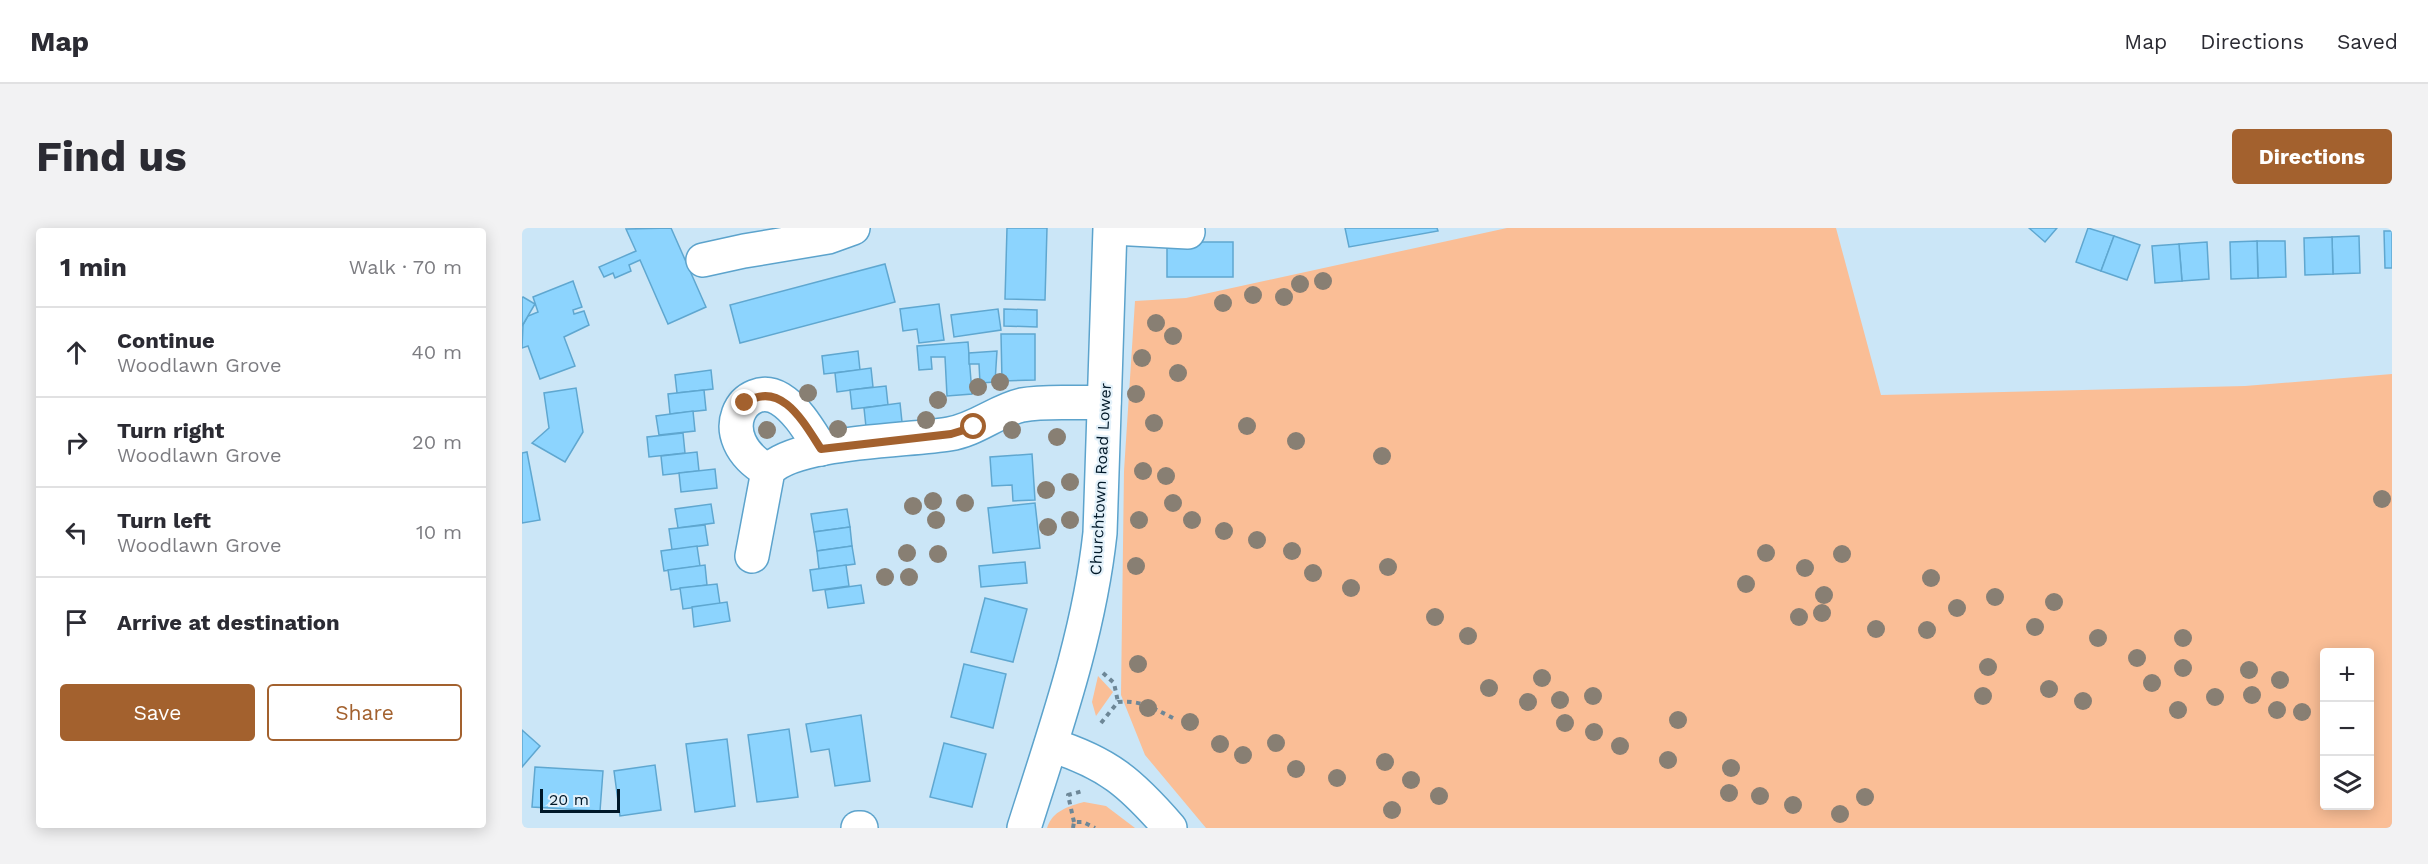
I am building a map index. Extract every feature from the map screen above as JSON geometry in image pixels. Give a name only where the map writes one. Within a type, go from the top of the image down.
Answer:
[{"type":"street","points":[[703,260],[744,250],[828,237],[853,228]]},
{"type":"street","points":[[1111,228],[1188,232]]},
{"type":"street","name":"Churchtown Road Lower","points":[[1024,828],[1076,665],[1095,581],[1100,533],[1111,228]]},
{"type":"street","points":[[768,471],[746,454],[735,434],[738,413],[755,397],[767,395],[779,398],[803,421],[821,449]]},
{"type":"street","points":[[752,556],[768,471],[775,463],[796,453],[951,434],[974,427],[1021,405],[1104,402]]},
{"type":"street","points":[[1051,745],[1084,756],[1124,779],[1170,828]]},
{"type":"path","points":[[1099,670],[1114,683],[1118,702]]},
{"type":"path","points":[[1118,702],[1143,702],[1173,718]]},
{"type":"path","points":[[1101,723],[1118,702]]},
{"type":"path","points":[[1073,828],[1074,822],[1083,822],[1095,828]]},
{"type":"shaded area","points":[[1507,228],[1836,228],[1881,395],[2245,386],[2392,374],[2392,828],[1206,828],[1145,755],[1121,695],[1124,471],[1135,301],[1186,298]]},
{"type":"shaded area","points":[[1098,676],[1113,692],[1096,716],[1092,702]]},
{"type":"shaded area","points":[[1084,802],[1106,806],[1135,828],[1047,828],[1057,813]]},
{"type":"building","points":[[671,228],[706,307],[668,324],[640,260],[629,265],[631,271],[615,278],[613,273],[604,277],[599,267],[636,251],[626,229]]},
{"type":"building","points":[[1007,228],[1047,228],[1045,300],[1005,299]]},
{"type":"building","points":[[1345,228],[1437,228],[1438,231],[1349,247]]},
{"type":"building","points":[[2029,228],[2057,228],[2045,242]]},
{"type":"building","points":[[2088,228],[2114,236],[2101,271],[2076,262]]},
{"type":"building","points":[[2384,231],[2392,231],[2392,268],[2385,268]]},
{"type":"building","points":[[2114,236],[2140,245],[2127,280],[2101,271]]},
{"type":"building","points":[[2359,236],[2360,273],[2333,274],[2332,237]]},
{"type":"building","points":[[2332,237],[2333,274],[2305,275],[2304,238]]},
{"type":"building","points":[[2257,241],[2285,241],[2286,277],[2258,278]]},
{"type":"building","points":[[2257,241],[2258,278],[2231,279],[2230,242]]},
{"type":"building","points":[[1167,242],[1233,242],[1233,277],[1167,277]]},
{"type":"building","points":[[2207,242],[2209,279],[2182,281],[2179,244]]},
{"type":"building","points":[[2179,244],[2182,281],[2155,283],[2152,246]]},
{"type":"building","points":[[885,264],[895,302],[740,343],[730,305]]},
{"type":"building","points":[[573,281],[582,307],[573,310],[574,314],[584,311],[589,325],[564,337],[575,366],[540,379],[528,346],[522,348],[523,325],[528,316],[538,312],[533,297]]},
{"type":"building","points":[[522,298],[535,304],[522,326]]},
{"type":"building","points":[[939,304],[944,340],[919,343],[917,329],[903,331],[900,309]]},
{"type":"building","points":[[998,309],[1001,330],[954,337],[951,315]]},
{"type":"building","points":[[1004,309],[1037,310],[1037,327],[1004,326]]},
{"type":"building","points":[[1001,334],[1035,334],[1035,380],[1002,381]]},
{"type":"building","points":[[968,342],[972,394],[947,396],[945,357],[931,357],[932,369],[919,370],[917,346]]},
{"type":"building","points":[[858,351],[860,370],[824,374],[822,356]]},
{"type":"building","points":[[997,351],[995,382],[980,383],[979,364],[969,364],[969,353]]},
{"type":"building","points":[[871,368],[873,387],[837,392],[835,373]]},
{"type":"building","points":[[711,370],[713,389],[677,393],[675,375]]},
{"type":"building","points":[[886,386],[888,405],[852,409],[850,390]]},
{"type":"building","points":[[576,388],[583,432],[565,462],[532,443],[549,428],[544,393]]},
{"type":"building","points":[[704,390],[706,410],[670,414],[668,394]]},
{"type":"building","points":[[900,403],[902,422],[866,427],[864,408]]},
{"type":"building","points":[[693,411],[695,431],[659,435],[656,416]]},
{"type":"building","points":[[683,433],[685,453],[649,457],[647,437]]},
{"type":"building","points":[[527,452],[540,520],[522,523],[522,453]]},
{"type":"building","points":[[697,452],[699,471],[663,475],[661,456]]},
{"type":"building","points":[[1032,454],[1035,500],[1013,501],[1012,485],[992,486],[990,457]]},
{"type":"building","points":[[715,469],[717,488],[681,492],[679,473]]},
{"type":"building","points":[[1035,503],[1040,548],[993,553],[988,508]]},
{"type":"building","points":[[711,504],[714,523],[678,528],[675,509]]},
{"type":"building","points":[[847,509],[850,527],[814,532],[811,514]]},
{"type":"building","points":[[705,525],[708,545],[672,550],[669,529]]},
{"type":"building","points":[[850,527],[852,546],[817,551],[814,532]]},
{"type":"building","points":[[697,546],[700,566],[664,571],[661,551]]},
{"type":"building","points":[[852,546],[855,564],[819,569],[817,551]]},
{"type":"building","points":[[1025,562],[1027,583],[981,587],[979,566]]},
{"type":"building","points":[[705,565],[707,585],[671,590],[668,570]]},
{"type":"building","points":[[846,565],[849,586],[813,591],[810,570]]},
{"type":"building","points":[[717,584],[720,604],[683,609],[680,588]]},
{"type":"building","points":[[861,585],[864,603],[828,608],[825,590]]},
{"type":"building","points":[[985,598],[1027,609],[1013,662],[971,652]]},
{"type":"building","points":[[727,602],[730,621],[694,627],[692,607]]},
{"type":"building","points":[[964,664],[1006,674],[993,728],[951,717]]},
{"type":"building","points":[[861,715],[870,781],[835,786],[829,749],[811,752],[806,724]]},
{"type":"building","points":[[789,729],[798,797],[757,802],[748,735]]},
{"type":"building","points":[[522,730],[540,746],[522,767]]},
{"type":"building","points":[[727,739],[735,806],[695,812],[686,744]]},
{"type":"building","points":[[944,743],[986,754],[972,807],[930,797]]},
{"type":"building","points":[[655,765],[661,810],[620,816],[614,771]]},
{"type":"building","points":[[535,767],[603,771],[600,811],[532,807]]},
{"type":"route","points":[[745,403],[755,397],[767,395],[779,398],[803,421],[821,449],[951,434],[974,427]]}]
